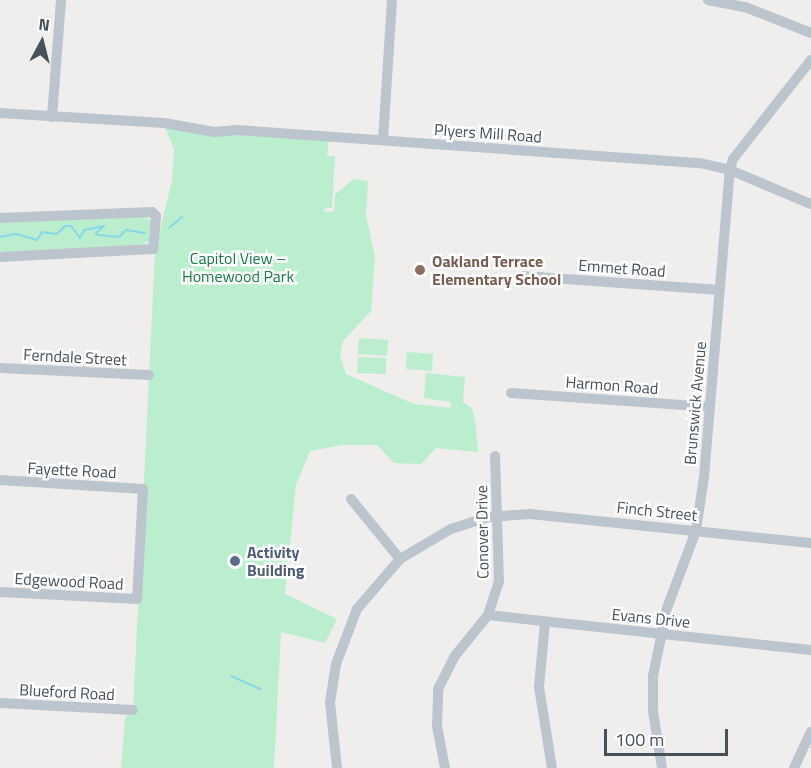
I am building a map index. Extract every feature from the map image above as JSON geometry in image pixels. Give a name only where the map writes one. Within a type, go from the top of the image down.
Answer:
[{"type":"street","points":[[51,117],[61,0]]},
{"type":"street","points":[[383,140],[392,0]]},
{"type":"street","points":[[708,0],[745,7],[811,33]]},
{"type":"street","name":"Brunswick Avenue","points":[[662,768],[653,711],[659,634],[696,531],[720,290],[737,154],[811,60]]},
{"type":"street","name":"Plyers Mill Road","points":[[0,113],[193,127],[215,125],[237,130],[656,159],[734,171],[752,171],[768,184],[811,204]]},
{"type":"street","points":[[0,218],[152,212],[156,216],[153,249],[0,257]]},
{"type":"street","name":"Emmet Road","points":[[523,276],[720,290]]},
{"type":"street","name":"Ferndale Street","points":[[0,368],[149,375]]},
{"type":"street","name":"Harmon Road","points":[[512,393],[710,407]]},
{"type":"street","name":"Conover Drive","points":[[445,768],[437,726],[438,689],[453,657],[488,615],[499,582],[499,516],[495,456]]},
{"type":"street","name":"Fayette Road","points":[[0,480],[143,489],[137,599]]},
{"type":"street","points":[[351,499],[400,559]]},
{"type":"street","name":"Finch Street","points":[[338,768],[330,702],[336,664],[357,609],[400,559],[451,529],[499,516],[564,516],[811,543]]},
{"type":"street","name":"Edgewood Road","points":[[0,592],[137,599]]},
{"type":"street","name":"Evans Drive","points":[[488,615],[811,650]]},
{"type":"street","points":[[545,622],[539,687],[552,768]]},
{"type":"street","name":"Blueford Road","points":[[0,703],[133,710]]},
{"type":"street","points":[[794,768],[811,732]]},
{"type":"green space","name":"Capitol View – Homewood Park","points":[[164,125],[329,136],[327,156],[335,156],[332,208],[325,208],[324,212],[334,211],[335,194],[354,179],[368,181],[366,215],[375,257],[371,311],[343,341],[340,356],[346,374],[414,404],[450,408],[451,402],[424,398],[426,373],[465,377],[463,402],[472,408],[475,420],[478,452],[436,448],[421,464],[394,463],[377,445],[343,445],[310,451],[296,485],[285,594],[337,619],[325,643],[281,632],[274,768],[121,768],[125,718],[133,710],[155,251],[172,180],[174,149]]},
{"type":"green space","points":[[144,216],[151,221],[149,241],[141,246],[0,254],[0,223]]},
{"type":"green space","points":[[359,338],[388,340],[387,356],[358,354]]},
{"type":"green space","points":[[407,352],[433,354],[432,371],[406,369]]},
{"type":"green space","points":[[358,357],[386,358],[386,374],[357,373]]},
{"type":"waterway","points":[[169,228],[182,217]]},
{"type":"waterway","points":[[0,237],[16,234],[37,240],[42,232],[57,234],[65,226],[71,226],[80,238],[84,230],[104,226],[96,233],[98,235],[119,237],[126,230],[145,233]]},
{"type":"waterway","points":[[231,676],[260,689]]},
{"type":"place","name":"Oakland Terrace Elementary School","points":[[420,270]]},
{"type":"place","name":"Activity Building","points":[[235,561]]}]
